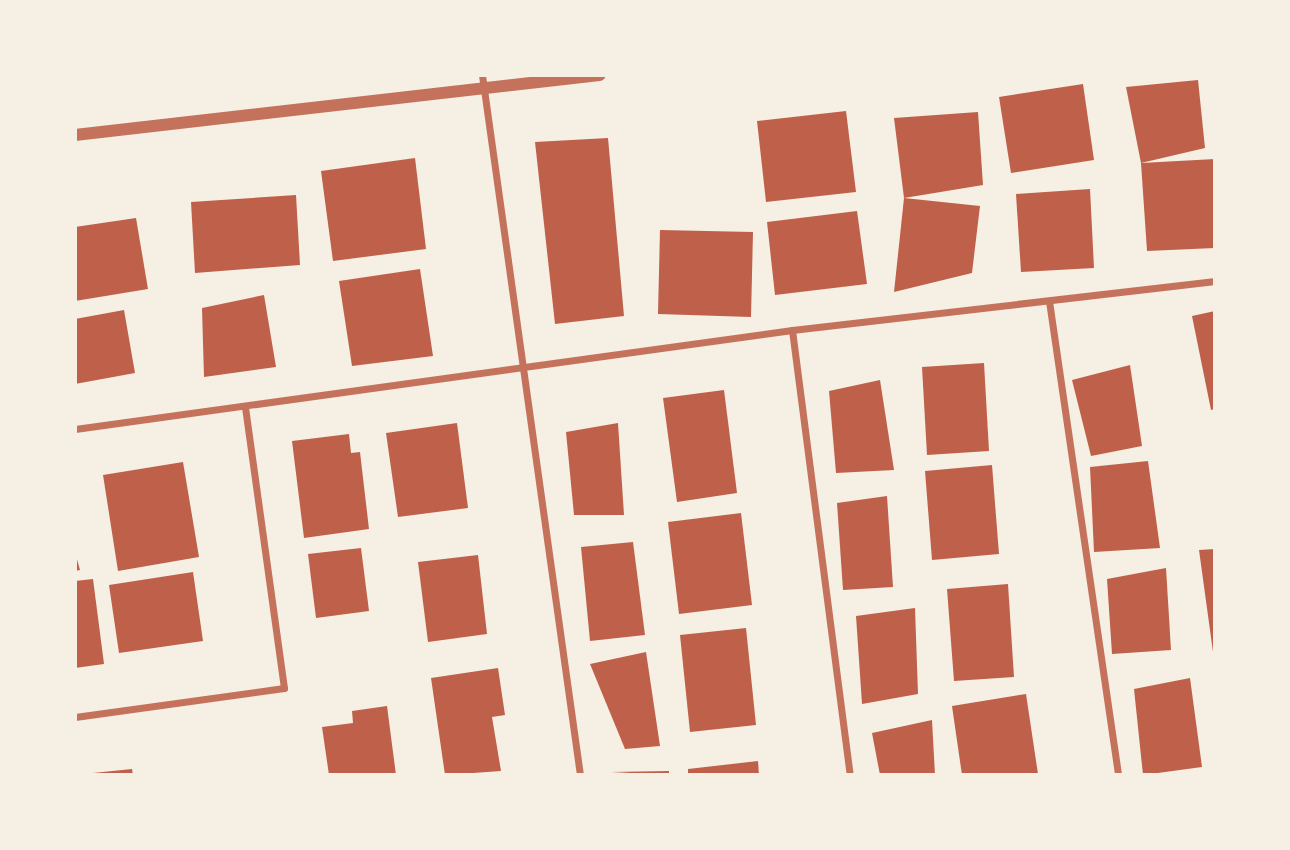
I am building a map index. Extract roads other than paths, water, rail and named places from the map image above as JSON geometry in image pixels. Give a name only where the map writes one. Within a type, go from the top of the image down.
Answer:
[{"type":"street","points":[[75,135],[483,82],[600,75]]},
{"type":"street","points":[[483,82],[580,775]]},
{"type":"street","points":[[75,429],[244,408],[792,330],[1215,281]]},
{"type":"street","points":[[1049,301],[1118,775]]},
{"type":"street","points":[[792,330],[849,775]]},
{"type":"street","points":[[75,717],[284,688],[244,408]]}]
